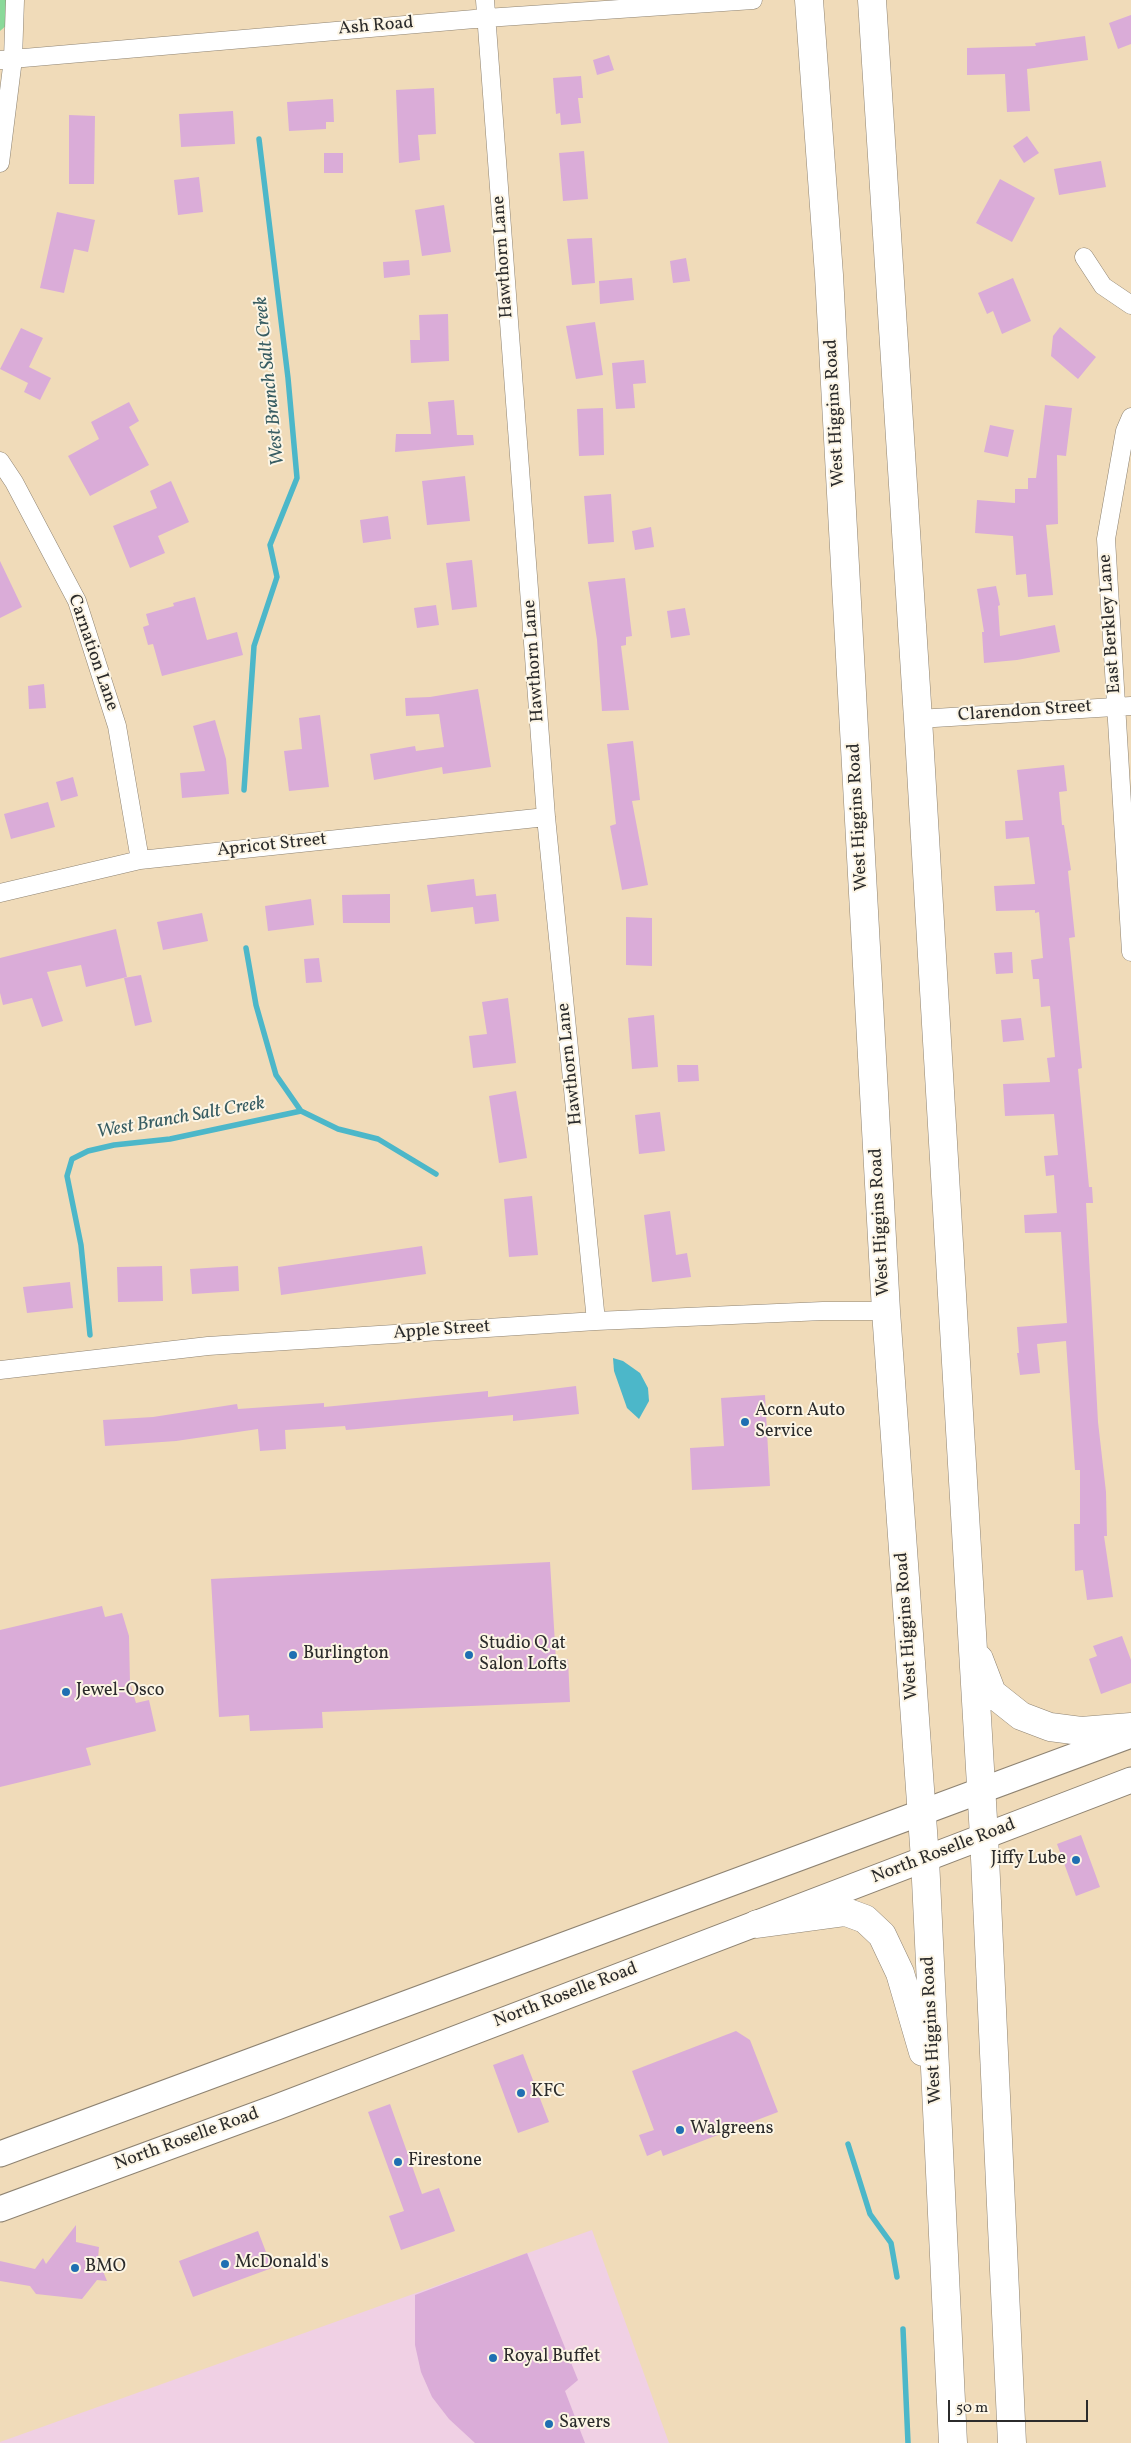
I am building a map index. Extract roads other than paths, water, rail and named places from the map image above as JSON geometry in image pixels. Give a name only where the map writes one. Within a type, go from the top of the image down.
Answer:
[{"type":"main road","name":"West Higgins Road","points":[[810,0],[829,275],[886,1311],[925,1859],[953,2443]]},
{"type":"main road","points":[[872,0],[918,719],[984,1836],[1012,2443]]},
{"type":"main road","points":[[971,1640],[992,1693],[1021,1716],[1050,1727],[1081,1731],[1131,1727]]},
{"type":"main road","points":[[0,2154],[283,2051],[512,1963],[1131,1736]]},
{"type":"main road","name":"North Roselle Road","points":[[0,2210],[1131,1780]]},
{"type":"main road","points":[[756,1924],[846,1912],[865,1919],[871,1924],[882,1935],[900,1973],[935,2092]]},
{"type":"street","points":[[0,162],[7,59],[15,0]]},
{"type":"street","name":"Hawthorn Lane","points":[[485,0],[546,817],[596,1321]]},
{"type":"street","name":"Ash Road","points":[[7,59],[486,18],[753,0]]},
{"type":"street","points":[[1084,257],[1103,286],[1131,305]]},
{"type":"street","name":"East Berkley Lane","points":[[1131,417],[1125,432],[1106,540],[1124,706],[1131,952]]},
{"type":"street","name":"Carnation Lane","points":[[0,461],[14,482],[77,601],[117,726],[140,860]]},
{"type":"street","name":"Clarendon Street","points":[[918,719],[1124,706]]},
{"type":"street","name":"Apricot Street","points":[[0,893],[140,860],[546,817]]},
{"type":"street","name":"Apple Street","points":[[0,1370],[208,1346],[596,1321],[823,1311],[886,1311]]},
{"type":"water","points":[[613,1358],[623,1361],[640,1373],[648,1388],[649,1401],[639,1419],[627,1408],[614,1371]]},
{"type":"waterway","name":"West Branch Salt Creek","points":[[244,790],[254,646],[277,577],[270,545],[297,478],[288,378],[259,139]]},
{"type":"waterway","name":"West Branch Salt Creek","points":[[246,948],[256,1005],[276,1075],[301,1111]]},
{"type":"waterway","points":[[301,1111],[338,1129],[378,1139],[436,1174]]},
{"type":"waterway","name":"West Branch Salt Creek","points":[[90,1335],[81,1245],[67,1176],[72,1159],[88,1151],[114,1145],[170,1139],[301,1111]]},
{"type":"waterway","name":"West Branch Salt Creek","points":[[848,2144],[870,2214],[891,2243],[897,2277]]},
{"type":"waterway","name":"West Branch Salt Creek","points":[[903,2329],[908,2443]]},
{"type":"place","name":"Acorn Auto Service","points":[[745,1422]]},
{"type":"place","name":"Burlington","points":[[293,1655]]},
{"type":"place","name":"Studio Q at Salon Lofts","points":[[469,1655]]},
{"type":"place","name":"Jewel-Osco","points":[[66,1692]]},
{"type":"place","name":"Jiffy Lube","points":[[1076,1860]]},
{"type":"place","name":"KFC","points":[[521,2093]]},
{"type":"place","name":"Walgreens","points":[[680,2130]]},
{"type":"place","name":"Firestone","points":[[398,2162]]},
{"type":"place","name":"McDonald's","points":[[225,2264]]},
{"type":"place","name":"BMO","points":[[75,2268]]},
{"type":"place","name":"Royal Buffet","points":[[493,2358]]},
{"type":"place","name":"Savers","points":[[549,2424]]}]
